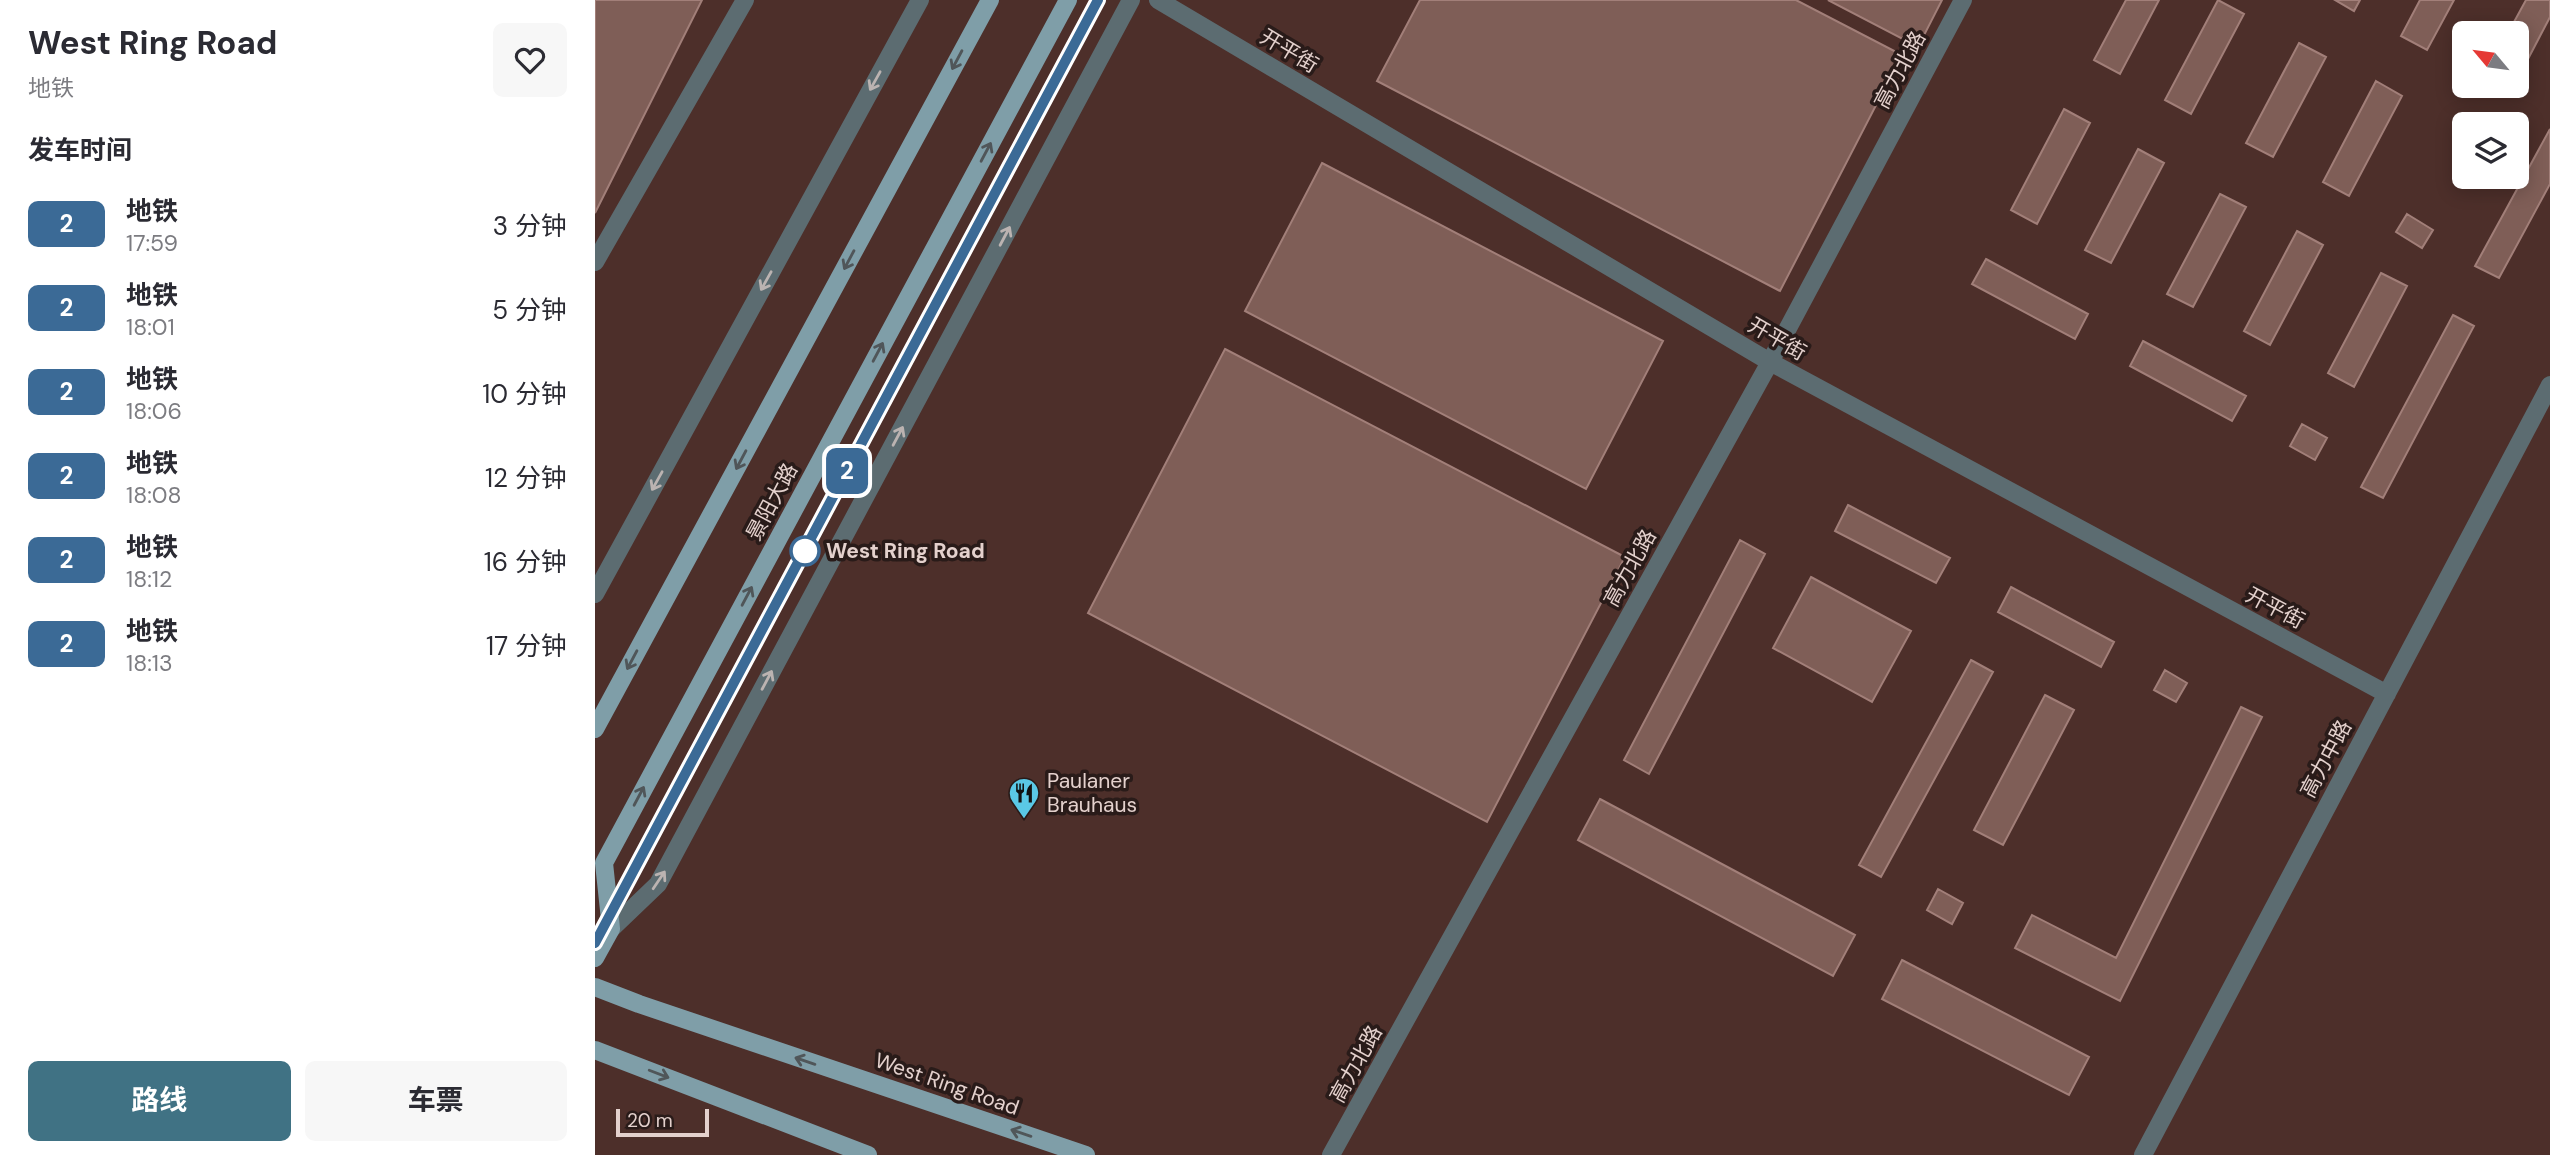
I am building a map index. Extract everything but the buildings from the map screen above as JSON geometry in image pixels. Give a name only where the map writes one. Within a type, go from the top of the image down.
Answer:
[{"type":"main road","points":[[595,729],[990,0]]},
{"type":"main road","name":"景阳大路","points":[[611,929],[604,863],[1067,0]]},
{"type":"main road","points":[[595,958],[611,929]]},
{"type":"main road","name":"West Ring Road","points":[[595,987],[1086,1155]]},
{"type":"main road","points":[[595,1049],[868,1155]]},
{"type":"street","points":[[595,262],[745,0]]},
{"type":"street","points":[[595,594],[920,0]]},
{"type":"street","points":[[611,929],[658,884],[1131,0]]},
{"type":"street","name":"开平街","points":[[1158,0],[1770,362],[2386,694]]},
{"type":"street","name":"高力北路","points":[[1331,1155],[1770,362],[1963,0]]},
{"type":"street","name":"高力中路","points":[[2143,1155],[2550,385]]},
{"type":"metro line","name":"2","points":[[595,943],[1098,0]]},
{"type":"place","name":"West Ring Road","points":[[805,551]]},
{"type":"place","name":"Paulaner Brauhaus","points":[[1024,820]]}]
